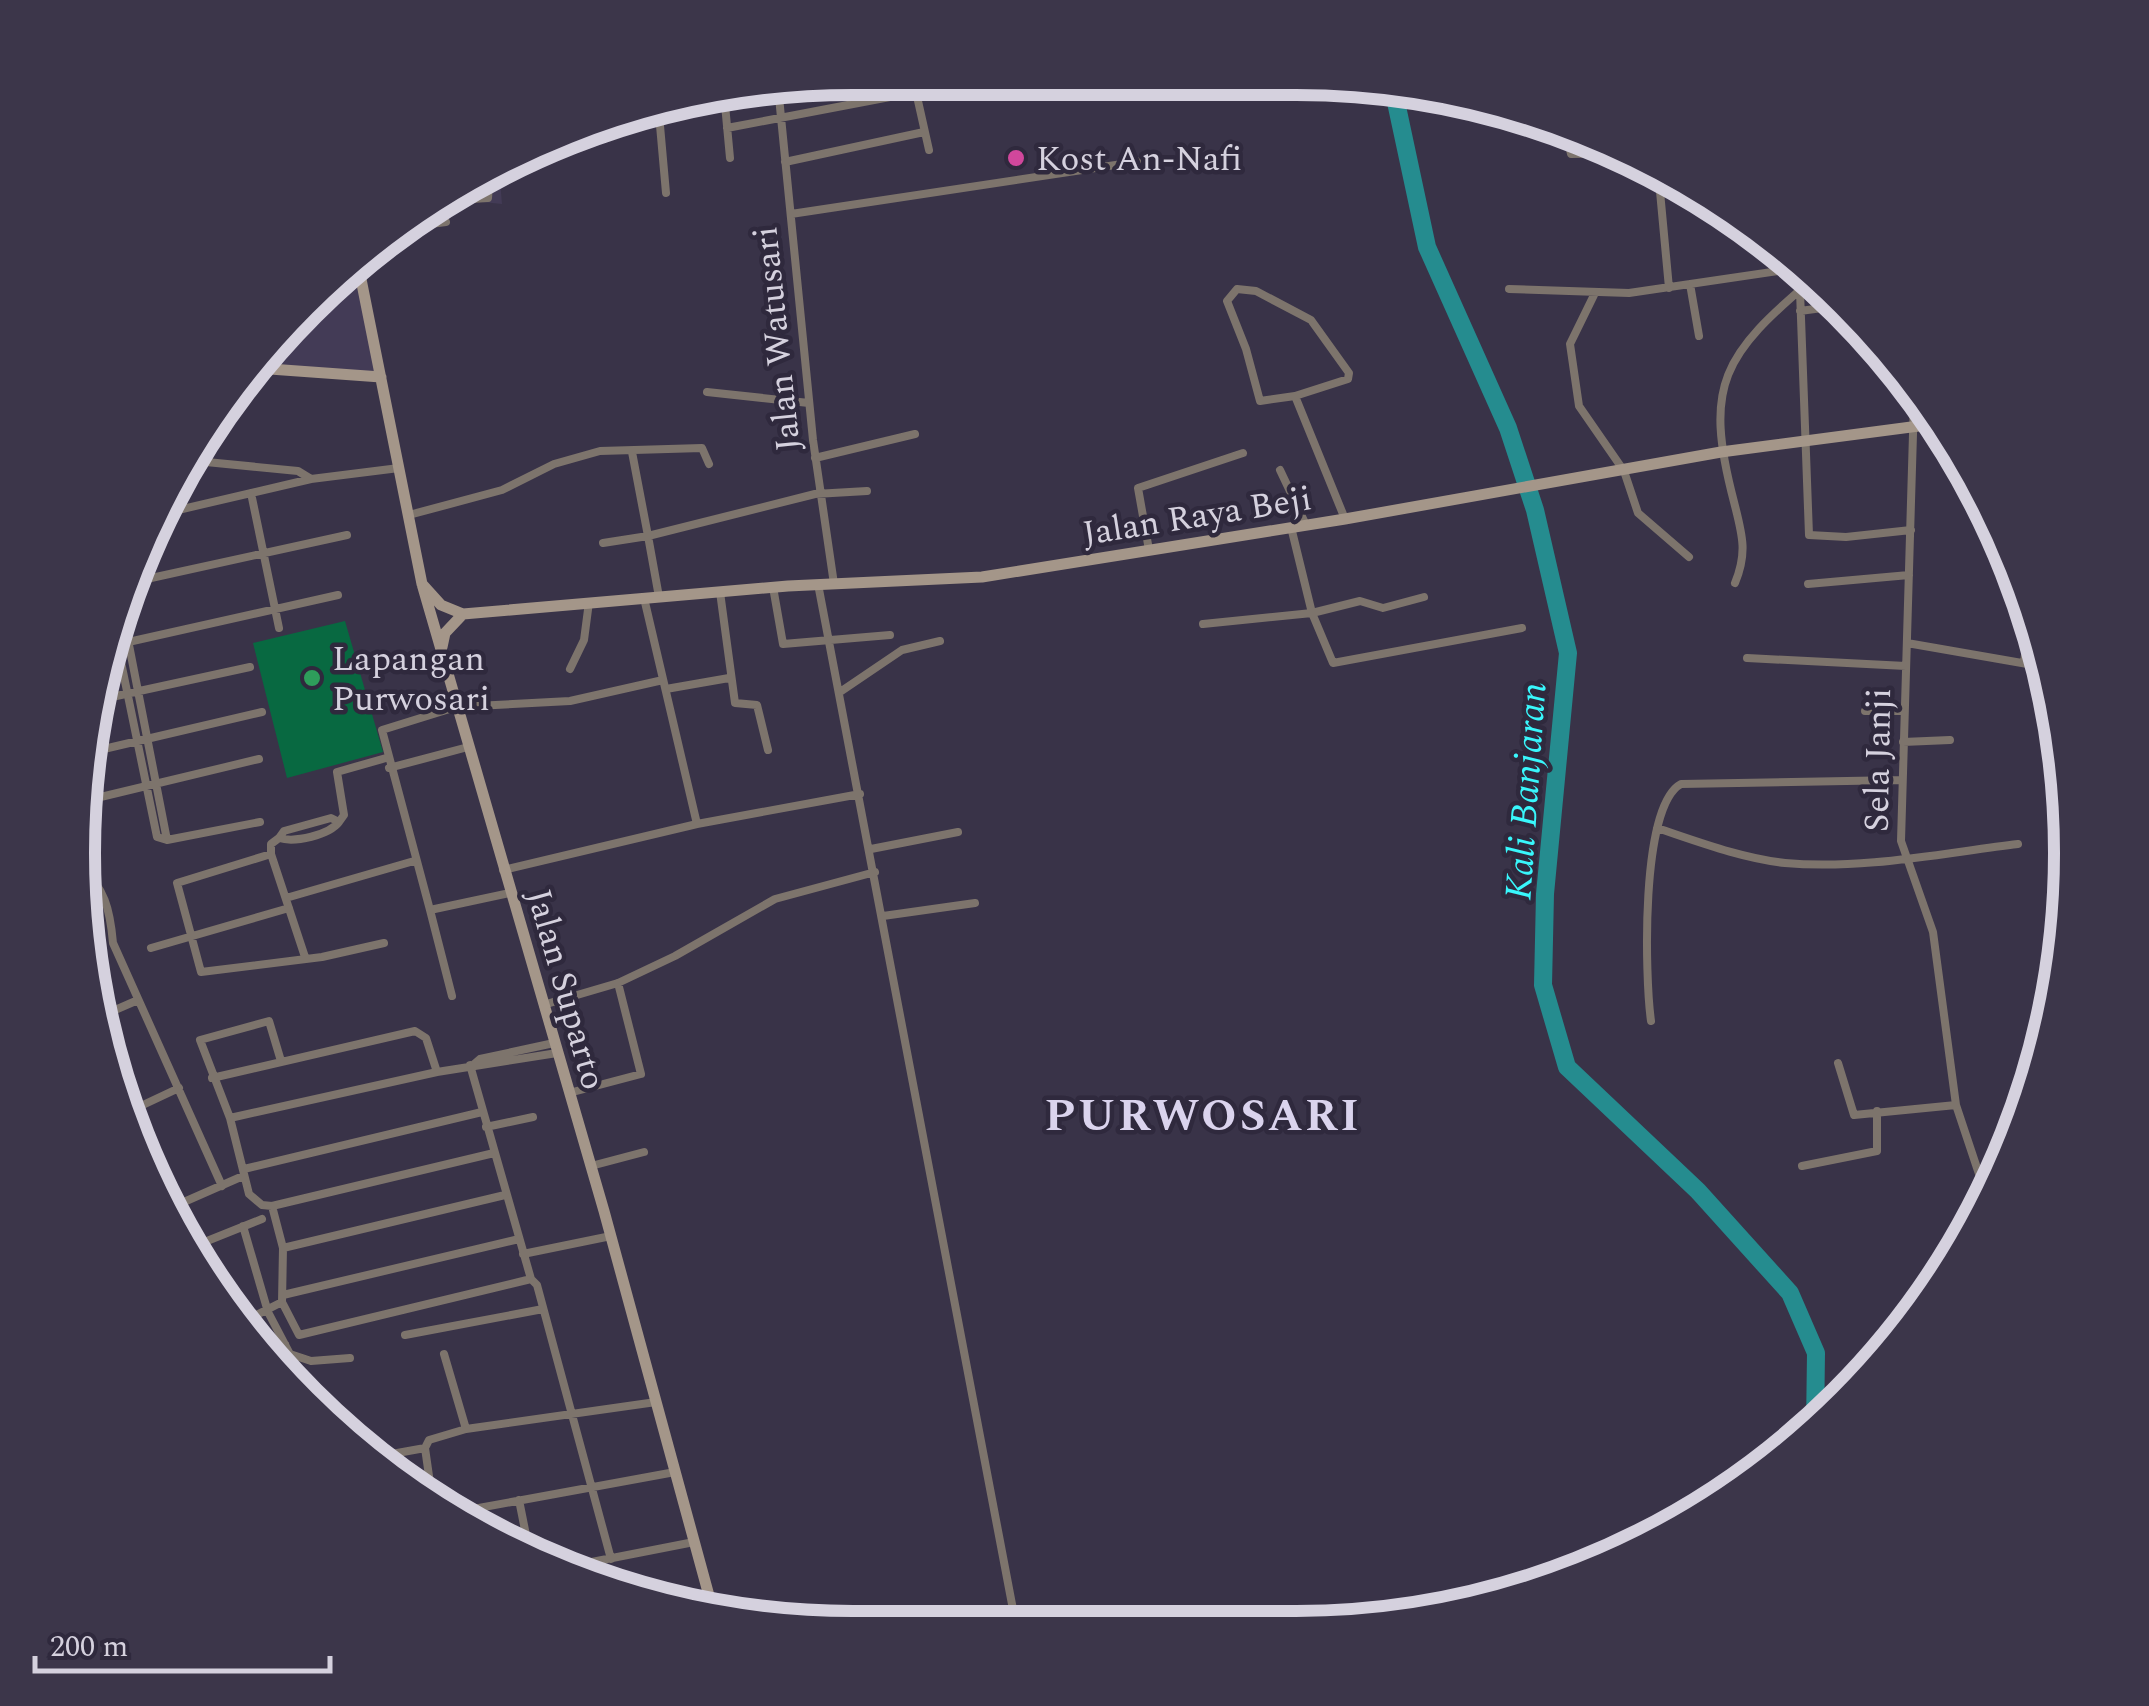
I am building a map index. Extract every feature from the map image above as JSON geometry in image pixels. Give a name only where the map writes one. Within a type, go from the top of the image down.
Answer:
[{"type":"street","points":[[727,128],[902,95]]},
{"type":"street","points":[[917,95],[928,150]]},
{"type":"street","name":"Jalan Watusari","points":[[779,99],[808,403],[834,584]]},
{"type":"street","points":[[725,106],[730,158]]},
{"type":"street","points":[[660,120],[666,193]]},
{"type":"street","points":[[785,162],[924,132]]},
{"type":"street","points":[[790,214],[1142,161]]},
{"type":"street","points":[[471,199],[488,198],[489,189]]},
{"type":"street","points":[[1660,189],[1669,288]]},
{"type":"street","points":[[431,224],[446,222]]},
{"type":"street","points":[[1509,290],[1594,295],[1669,288],[1779,269]]},
{"type":"street","name":"Jalan Suparto","points":[[361,277],[422,584],[611,1236],[709,1597]]},
{"type":"street","points":[[1690,284],[1699,336]]},
{"type":"street","points":[[1799,286],[1811,538],[1911,530]]},
{"type":"street","points":[[1250,288],[1312,320],[1350,373],[1348,379],[1295,396],[1260,401],[1246,349],[1228,310],[1227,300],[1237,289],[1250,288]]},
{"type":"street","points":[[1735,583],[1746,546],[1721,452],[1721,393],[1725,375],[1803,290]]},
{"type":"street","points":[[1594,295],[1570,344],[1573,383],[1586,420],[1624,470],[1638,513],[1690,557]]},
{"type":"street","points":[[1800,312],[1823,308]]},
{"type":"street","points":[[270,369],[381,377]]},
{"type":"street","points":[[708,392],[808,403]]},
{"type":"street","points":[[1295,396],[1346,520]]},
{"type":"street","name":"Sela Janji","points":[[1913,415],[1901,780],[1904,857],[1933,932],[1956,1105],[1980,1178]]},
{"type":"street","name":"Jalan Raya Beji","points":[[464,614],[774,587],[982,577],[1346,520],[1721,452],[1921,426]]},
{"type":"street","points":[[816,458],[915,434]]},
{"type":"street","points":[[409,515],[502,490],[571,458],[600,451],[702,448],[709,464]]},
{"type":"street","points":[[632,452],[659,597]]},
{"type":"street","points":[[1149,550],[1138,488],[1243,453]]},
{"type":"street","points":[[205,462],[298,471],[310,479]]},
{"type":"street","points":[[178,508],[310,479],[399,468]]},
{"type":"street","points":[[1280,470],[1306,525]]},
{"type":"street","points":[[603,543],[820,495],[866,491]]},
{"type":"street","points":[[251,493],[279,628]]},
{"type":"street","points":[[1291,528],[1312,612],[1333,663],[1522,628]]},
{"type":"street","points":[[147,579],[347,535]]},
{"type":"street","points":[[1808,584],[1909,575]]},
{"type":"street","points":[[422,584],[440,606],[464,614],[445,633],[442,656]]},
{"type":"street","points":[[818,584],[1013,1611]]},
{"type":"street","points":[[774,587],[783,644],[890,634]]},
{"type":"street","points":[[720,592],[734,702],[757,705],[768,750]]},
{"type":"street","points":[[128,642],[338,595]]},
{"type":"street","points":[[1203,624],[1312,612],[1360,601],[1380,608],[1424,597]]},
{"type":"street","points":[[644,598],[697,824]]},
{"type":"street","points":[[570,670],[584,640],[589,602]]},
{"type":"street","points":[[127,637],[149,738],[152,784]]},
{"type":"street","points":[[840,692],[874,673],[902,650],[940,641]]},
{"type":"street","points":[[1907,643],[2030,664]]},
{"type":"street","points":[[2024,663],[2026,649]]},
{"type":"street","points":[[121,658],[139,741],[168,840],[260,822]]},
{"type":"street","points":[[1747,658],[1906,666]]},
{"type":"street","points":[[112,697],[250,667]]},
{"type":"street","points":[[452,996],[387,763],[382,730],[456,708],[570,701],[665,684],[730,678]]},
{"type":"street","points":[[1865,711],[1904,711]]},
{"type":"street","points":[[102,750],[262,712]]},
{"type":"street","points":[[1902,742],[1950,740]]},
{"type":"street","points":[[305,957],[271,854],[278,838],[288,840],[333,829],[344,816],[337,772],[468,747]]},
{"type":"street","points":[[97,798],[258,759]]},
{"type":"street","points":[[1651,1021],[1646,908],[1657,828],[1673,788],[1680,784],[1901,780]]},
{"type":"street","points":[[503,870],[697,824],[860,794]]},
{"type":"street","points":[[1657,828],[1740,854],[1789,863],[1904,857],[2018,844]]},
{"type":"street","points":[[871,850],[958,832]]},
{"type":"street","points":[[271,854],[179,880],[204,974],[384,942]]},
{"type":"street","points":[[150,948],[414,861]]},
{"type":"street","points":[[543,1005],[618,983],[675,956],[761,905],[875,872]]},
{"type":"street","points":[[96,884],[112,911],[114,942],[138,1000],[222,1186]]},
{"type":"street","points":[[430,910],[510,893]]},
{"type":"street","points":[[883,916],[975,903]]},
{"type":"street","points":[[569,1093],[641,1074],[618,983]]},
{"type":"street","points":[[112,1012],[138,1000]]},
{"type":"street","points":[[281,1061],[272,1024],[256,1022],[200,1040],[230,1118],[255,1201],[272,1206],[494,1153]]},
{"type":"street","points":[[212,1078],[415,1031],[426,1038],[437,1072]]},
{"type":"street","points":[[230,1118],[437,1072],[472,1065],[482,1067],[556,1048]]},
{"type":"street","points":[[1838,1063],[1854,1115],[1956,1105]]},
{"type":"street","points":[[472,1065],[486,1127],[523,1254],[544,1309],[611,1559]]},
{"type":"street","points":[[178,1198],[139,1107],[179,1088]]},
{"type":"street","points":[[1802,1166],[1877,1151],[1877,1110]]},
{"type":"street","points":[[182,1204],[244,1172],[482,1112]]},
{"type":"street","points":[[486,1127],[533,1117]]},
{"type":"street","points":[[591,1166],[644,1152]]},
{"type":"street","points":[[283,1248],[506,1195]]},
{"type":"street","points":[[272,1206],[283,1248],[282,1298],[299,1335],[531,1279]]},
{"type":"street","points":[[203,1241],[262,1219]]},
{"type":"street","points":[[243,1226],[268,1312],[297,1360],[350,1358]]},
{"type":"street","points":[[523,1254],[611,1236]]},
{"type":"street","points":[[255,1317],[268,1312],[282,1298],[519,1238]]},
{"type":"street","points":[[405,1336],[544,1309]]},
{"type":"street","points":[[281,1350],[285,1343]]},
{"type":"street","points":[[444,1354],[466,1429]]},
{"type":"street","points":[[430,1481],[425,1448],[428,1440],[466,1429],[656,1402]]},
{"type":"street","points":[[392,1454],[425,1448]]},
{"type":"street","points":[[474,1509],[675,1472]]},
{"type":"street","points":[[519,1500],[526,1537]]},
{"type":"street","points":[[589,1563],[694,1542]]},
{"type":"shaded area","points":[[500,183],[502,204],[468,201]]},
{"type":"shaded area","points":[[361,277],[381,377],[270,369],[317,317]]},
{"type":"green space","name":"Lapangan Purwosari","points":[[345,621],[383,752],[287,778],[253,643]]},
{"type":"waterway","name":"Kali Banjaran","points":[[1396,101],[1427,247],[1508,428],[1535,510],[1568,653],[1545,894],[1543,985],[1567,1067],[1698,1191],[1790,1293],[1816,1353],[1815,1405]]},
{"type":"place","name":"Kost An-Nafi","points":[[1016,158]]},
{"type":"place","name":"Lapangan Purwosari","points":[[312,678]]},
{"type":"district","name":"PURWOSARI","points":[[1203,1114]]}]
